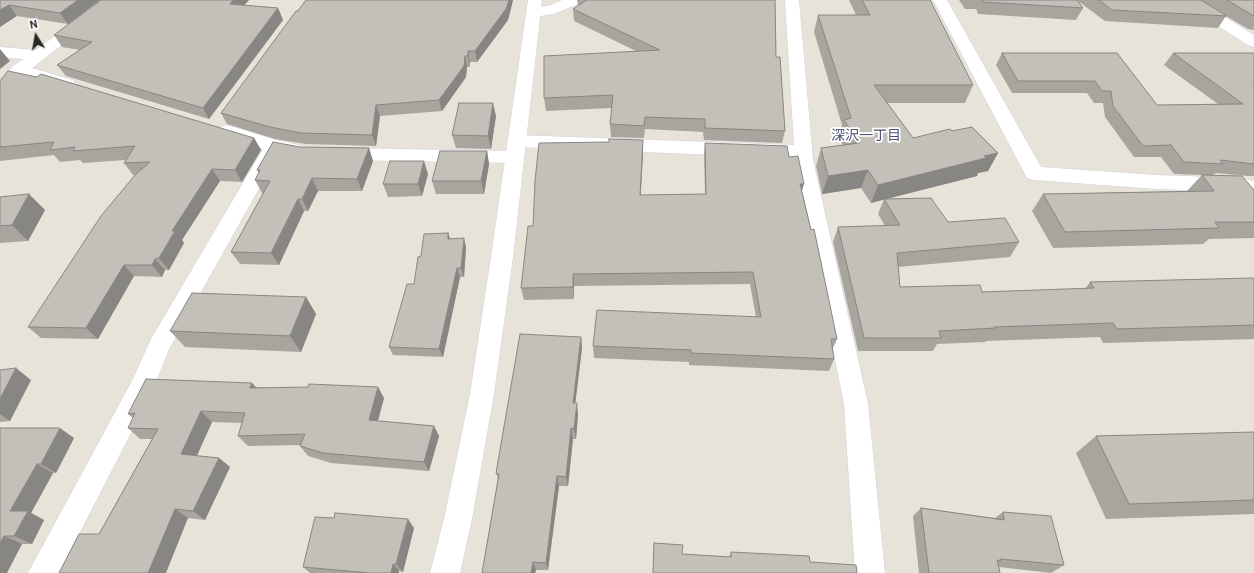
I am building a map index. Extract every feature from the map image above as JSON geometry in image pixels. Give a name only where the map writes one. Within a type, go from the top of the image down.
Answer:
[{"type":"street","points":[[0,92],[19,70],[37,55],[113,0]]},
{"type":"street","points":[[445,573],[458,519],[482,394],[502,257],[534,6],[554,10],[575,0]]},
{"type":"street","points":[[792,0],[804,152],[856,404],[870,573]]},
{"type":"street","points":[[940,0],[1023,150],[1034,173],[1156,182],[1240,185],[1254,188]]},
{"type":"street","points":[[1187,0],[1254,42]]},
{"type":"street","points":[[0,52],[37,55]]},
{"type":"street","points":[[19,70],[86,90]]},
{"type":"street","points":[[220,121],[274,146],[321,154],[515,149],[804,152]]},
{"type":"street","points":[[43,573],[143,384],[159,346],[274,146]]},
{"type":"building","points":[[0,0],[78,0],[60,13],[9,5],[0,10]]},
{"type":"building","points":[[101,0],[233,0],[230,4],[278,8],[203,108],[57,65],[92,42],[54,35]]},
{"type":"building","points":[[306,0],[509,0],[506,9],[475,51],[468,51],[468,56],[465,56],[464,66],[439,100],[376,105],[372,135],[301,133],[270,127],[221,113],[296,11],[298,11]]},
{"type":"building","points":[[587,0],[775,0],[776,57],[780,57],[785,131],[705,128],[705,119],[645,117],[644,126],[610,124],[613,95],[544,98],[544,56],[660,50],[573,9]]},
{"type":"building","points":[[862,0],[930,0],[973,85],[874,85],[913,138],[950,129],[952,131],[972,127],[998,153],[984,156],[986,158],[878,185],[868,170],[828,176],[821,148],[859,143],[844,120],[851,118],[818,15],[870,15]]},
{"type":"building","points":[[982,0],[1077,0],[1083,8],[983,2]]},
{"type":"building","points":[[1099,0],[1201,0],[1227,16],[1112,10]]},
{"type":"building","points":[[1227,0],[1254,0],[1254,16]]},
{"type":"building","points":[[1002,53],[1117,53],[1157,105],[1243,104],[1173,53],[1254,53],[1254,164],[1220,160],[1223,164],[1184,162],[1171,145],[1143,146],[1113,106],[1111,91],[1102,91],[1095,81],[1018,81]]},
{"type":"building","points":[[8,71],[37,77],[41,74],[254,138],[235,170],[212,169],[172,231],[175,231],[159,258],[155,259],[152,265],[124,265],[86,328],[28,327],[101,216],[135,175],[150,162],[124,163],[135,146],[73,151],[75,147],[50,150],[54,142],[0,147],[0,81]]},
{"type":"building","points":[[459,103],[493,103],[488,136],[452,135]]},
{"type":"building","points":[[609,139],[643,140],[640,195],[706,194],[705,143],[787,146],[789,157],[798,156],[804,184],[800,184],[811,230],[814,229],[837,339],[831,339],[834,359],[691,353],[691,350],[593,346],[597,310],[761,317],[753,272],[573,274],[573,287],[521,288],[528,226],[533,226],[535,181],[539,143],[609,142]]},
{"type":"building","points":[[273,142],[300,147],[369,148],[357,179],[312,178],[302,199],[298,199],[271,253],[231,252],[270,181],[255,180],[260,170],[257,170]]},
{"type":"building","points":[[440,151],[487,151],[481,181],[432,181]]},
{"type":"building","points":[[390,161],[424,161],[418,184],[383,184]]},
{"type":"building","points":[[1202,175],[1242,176],[1254,190],[1254,222],[1215,222],[1219,228],[1065,232],[1043,194],[1214,191]]},
{"type":"building","points":[[29,194],[12,225],[0,226],[0,197]]},
{"type":"building","points":[[931,198],[948,222],[1005,218],[1019,242],[897,253],[900,287],[980,285],[982,292],[1094,288],[1090,282],[1253,278],[1254,325],[1117,329],[1113,323],[994,327],[995,328],[939,331],[941,338],[864,338],[838,227],[900,225],[884,199]]},
{"type":"building","points":[[448,233],[448,239],[464,238],[461,268],[457,268],[439,349],[389,347],[407,284],[414,284],[418,257],[421,256],[424,234]]},
{"type":"building","points":[[192,293],[306,297],[290,336],[170,331]]},
{"type":"building","points":[[520,334],[581,337],[573,403],[577,403],[574,429],[571,428],[566,477],[557,476],[546,563],[533,562],[531,573],[482,573],[499,474],[496,473]]},
{"type":"building","points":[[16,368],[0,399],[0,370]]},
{"type":"building","points":[[146,379],[252,383],[250,388],[308,387],[309,384],[378,387],[369,420],[434,426],[424,462],[323,453],[300,446],[305,434],[238,436],[245,413],[201,411],[181,454],[219,458],[193,511],[175,509],[148,573],[59,573],[79,534],[99,534],[158,429],[128,428],[135,413],[128,414]]},
{"type":"building","points":[[0,428],[60,428],[41,464],[37,464],[10,511],[28,511],[14,536],[4,536],[0,543]]},
{"type":"building","points":[[1254,432],[1254,500],[1129,504],[1096,436]]},
{"type":"building","points":[[921,508],[1004,520],[1003,512],[1051,516],[1064,565],[1000,559],[1001,561],[997,560],[1000,573],[929,573]]},
{"type":"building","points":[[335,513],[408,519],[396,564],[393,564],[391,573],[370,573],[303,567],[315,517],[334,518]]},
{"type":"building","points":[[654,543],[683,545],[682,554],[731,557],[731,552],[809,556],[810,562],[856,565],[857,573],[653,573]]},
{"type":"district","name":"深沢一丁目","points":[[866,136]]}]
